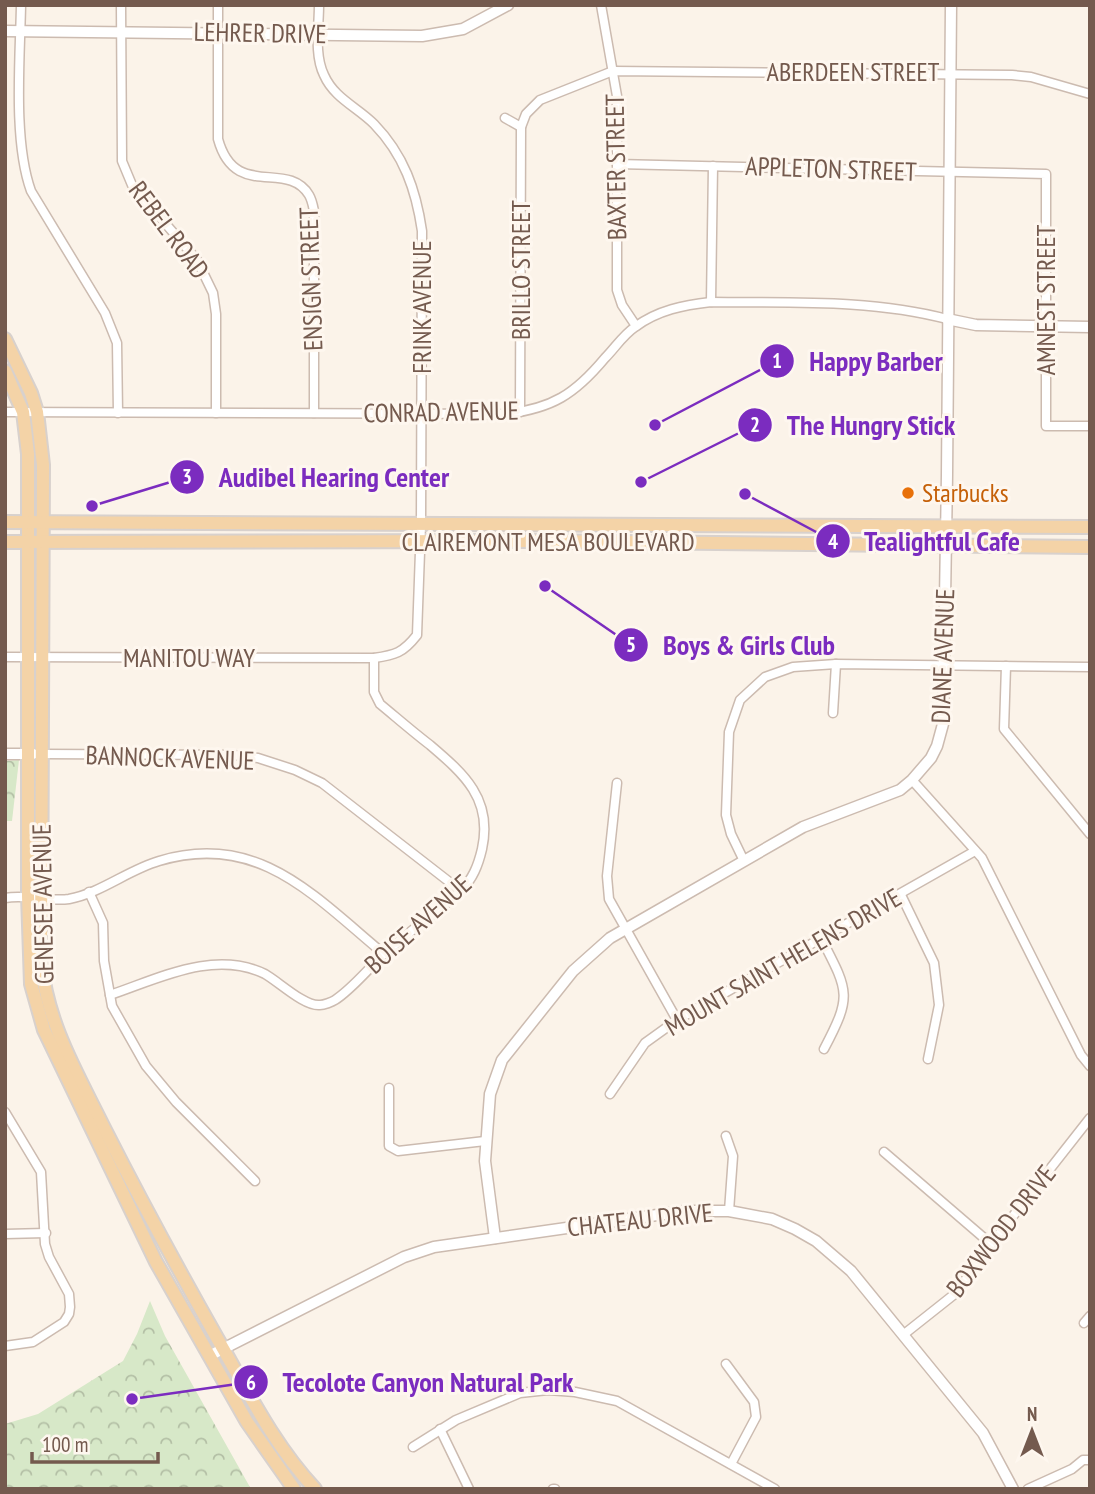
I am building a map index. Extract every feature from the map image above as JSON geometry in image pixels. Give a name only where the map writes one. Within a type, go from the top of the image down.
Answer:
[{"type":"main road","name":"GENESEE AVENUE","points":[[5,340],[37,412],[43,465],[41,657],[35,754],[31,984],[44,1030],[156,1262],[247,1422],[294,1489]]},
{"type":"main road","name":"GENESEE AVENUE","points":[[5,371],[23,412],[28,454],[27,658],[35,754]]},
{"type":"main road","name":"CLAIREMONT MESA BOULEVARD","points":[[5,522],[1090,527]]},
{"type":"main road","name":"CLAIREMONT MESA BOULEVARD","points":[[5,542],[421,541],[1090,547]]},
{"type":"main road","name":"GENESEE AVENUE","points":[[34,896],[45,993],[55,1028],[179,1271],[262,1417],[287,1455],[315,1489]]},
{"type":"street","points":[[21,5],[21,143],[24,172],[32,191],[105,313],[117,343],[118,413]]},
{"type":"street","name":"REBEL ROAD","points":[[121,5],[121,161],[132,185],[197,260],[213,293],[216,314],[216,413]]},
{"type":"street","name":"ENSIGN STREET","points":[[218,5],[218,139],[222,152],[230,165],[248,175],[285,179],[298,184],[309,195],[314,211],[314,413]]},
{"type":"street","name":"FRINK AVENUE","points":[[319,5],[319,54],[322,72],[332,91],[374,124],[398,153],[417,197],[422,231],[421,541],[417,635],[394,656],[374,658]]},
{"type":"street","name":"LEHRER DRIVE","points":[[5,32],[21,30],[422,36],[463,29],[508,5]]},
{"type":"street","name":"BAXTER STREET","points":[[601,5],[617,96],[617,290],[622,305],[636,326]]},
{"type":"street","name":"DIANE AVENUE","points":[[495,1238],[485,1161],[490,1094],[502,1060],[573,971],[610,938],[803,827],[886,797],[912,780],[931,758],[937,746],[943,724],[947,526],[951,5]]},
{"type":"street","points":[[505,118],[522,127],[526,114],[540,100],[613,71]]},
{"type":"street","name":"ABERDEEN STREET","points":[[613,71],[1012,75],[1031,77],[1090,94]]},
{"type":"street","name":"BRILLO STREET","points":[[520,412],[522,127]]},
{"type":"street","name":"APPLETON STREET","points":[[617,164],[1046,174]]},
{"type":"street","points":[[711,302],[713,166]]},
{"type":"street","name":"AMNEST STREET","points":[[1046,174],[1046,426],[1090,426]]},
{"type":"street","name":"CONRAD AVENUE","points":[[5,412],[520,412],[560,400],[574,391],[636,326],[666,310],[711,302],[872,305],[915,311],[976,325],[1090,327]]},
{"type":"street","name":"MANITOU WAY","points":[[5,657],[374,658]]},
{"type":"street","name":"BOISE AVENUE","points":[[110,995],[200,965],[216,965],[247,967],[261,972],[308,1003],[320,1005],[334,1001],[384,954],[461,891],[475,873],[485,834],[484,815],[475,789],[460,771],[380,704],[374,692],[374,658]]},
{"type":"street","points":[[833,713],[836,664]]},
{"type":"street","points":[[744,861],[731,834],[726,815],[729,732],[740,700],[765,677],[793,667],[836,664],[1090,667]]},
{"type":"street","points":[[1006,666],[1004,729],[1090,834]]},
{"type":"street","name":"BANNOCK AVENUE","points":[[5,754],[233,755],[258,758],[295,770],[322,783],[461,891]]},
{"type":"street","points":[[912,780],[982,858],[1081,1055],[1090,1066]]},
{"type":"street","points":[[617,783],[607,876],[609,899],[677,1020]]},
{"type":"street","name":"MOUNT SAINT HELENS DRIVE","points":[[610,1094],[645,1043],[677,1020],[975,851]]},
{"type":"street","points":[[5,898],[34,896],[69,899],[158,861],[208,853],[237,856],[281,872],[384,954]]},
{"type":"street","points":[[89,892],[103,923],[104,961],[112,1006],[146,1066],[176,1102],[255,1181]]},
{"type":"street","points":[[901,894],[934,963],[939,1005],[929,1059]]},
{"type":"street","points":[[822,940],[841,976],[845,1004],[824,1049]]},
{"type":"street","points":[[389,1088],[389,1146],[398,1152],[485,1141]]},
{"type":"street","points":[[5,1112],[41,1172],[45,1244],[69,1294],[70,1307],[64,1322],[33,1342],[5,1346]]},
{"type":"street","name":"BOXWOOD DRIVE","points":[[903,1335],[956,1293],[990,1244],[1090,1118]]},
{"type":"street","points":[[726,1136],[733,1156],[729,1211]]},
{"type":"street","points":[[884,1152],[990,1244]]},
{"type":"street","name":"CHATEAU DRIVE","points":[[209,1356],[404,1257],[434,1247],[685,1211],[729,1211],[772,1219],[795,1229],[816,1241],[851,1271],[983,1433],[1013,1489]]},
{"type":"street","points":[[5,1234],[46,1233]]},
{"type":"street","points":[[726,1364],[754,1402],[755,1417],[731,1464]]},
{"type":"street","points":[[413,1447],[440,1429],[520,1393],[548,1390],[575,1392],[617,1401],[775,1489]]},
{"type":"street","points":[[440,1429],[469,1489]]},
{"type":"street","points":[[1028,1489],[1072,1469],[1083,1460],[1090,1460]]},
{"type":"green space","points":[[19,760],[12,821],[5,821],[5,761]]},
{"type":"green space","points":[[150,1301],[165,1336],[251,1489],[5,1489],[5,1424],[38,1414],[123,1361]]},
{"type":"place","name":"Happy Barber","points":[[655,425]]},
{"type":"place","name":"The Hungry Stick","points":[[641,482]]},
{"type":"place","name":"Starbucks","points":[[908,493]]},
{"type":"place","name":"Tealightful Cafe","points":[[745,494]]},
{"type":"place","name":"Audibel Hearing Center","points":[[92,506]]},
{"type":"place","name":"Boys & Girls Club","points":[[545,586]]},
{"type":"place","name":"Tecolote Canyon Natural Park","points":[[132,1399]]}]
